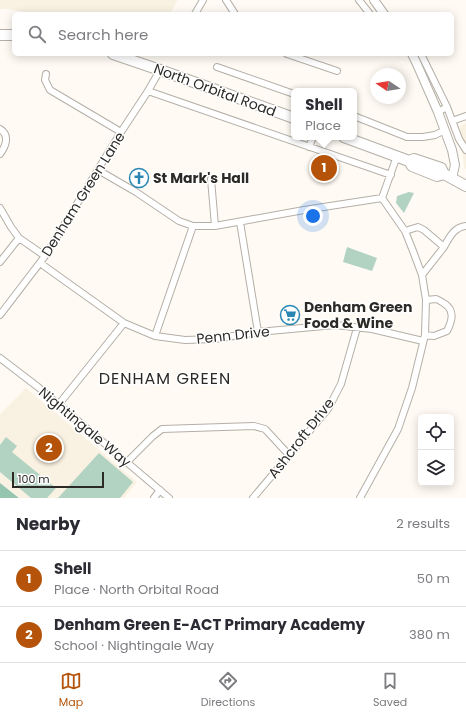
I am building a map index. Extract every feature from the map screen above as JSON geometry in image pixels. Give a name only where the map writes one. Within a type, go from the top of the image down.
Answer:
[{"type":"main road","points":[[0,34],[12,35]]},
{"type":"main road","name":"North Orbital Road","points":[[119,56],[291,117]]},
{"type":"main road","points":[[353,140],[409,161],[414,159],[441,168],[448,176],[466,186]]},
{"type":"street","points":[[196,12],[203,0]]},
{"type":"street","points":[[226,0],[234,12]]},
{"type":"street","points":[[360,0],[369,12]]},
{"type":"street","points":[[374,0],[382,12]]},
{"type":"street","points":[[292,56],[337,71]]},
{"type":"street","points":[[413,56],[438,112],[454,158],[454,168],[448,176]]},
{"type":"street","points":[[422,56],[447,107],[459,139],[466,150]]},
{"type":"street","points":[[217,67],[291,93]]},
{"type":"street","name":"Denham Green Lane","points":[[0,315],[45,256],[160,70]]},
{"type":"street","points":[[46,74],[45,80],[50,90],[121,132]]},
{"type":"street","points":[[148,91],[390,175]]},
{"type":"street","points":[[438,112],[447,107]]},
{"type":"street","points":[[452,121],[466,116]]},
{"type":"street","points":[[357,117],[407,137],[423,137],[445,130]]},
{"type":"street","points":[[0,129],[3,130],[7,138],[5,147],[0,154]]},
{"type":"street","points":[[309,147],[312,140]]},
{"type":"street","points":[[382,198],[397,156]]},
{"type":"street","points":[[98,170],[136,192],[179,221],[193,226],[215,226],[382,198]]},
{"type":"street","points":[[211,178],[215,226]]},
{"type":"street","points":[[360,498],[398,429],[412,388],[424,338],[426,300],[422,275],[405,231],[382,198]]},
{"type":"street","points":[[0,208],[19,238],[45,256]]},
{"type":"street","points":[[240,222],[258,332]]},
{"type":"street","points":[[155,336],[193,226]]},
{"type":"street","points":[[422,275],[444,247],[454,231],[462,226],[466,226]]},
{"type":"street","points":[[405,231],[418,227],[424,230],[444,247]]},
{"type":"street","points":[[0,262],[19,238]]},
{"type":"street","name":"Penn Drive","points":[[40,263],[124,323],[155,336],[185,340],[215,339],[258,332],[335,326],[424,338]]},
{"type":"street","points":[[424,338],[447,331],[451,324],[452,317],[448,306],[442,302],[436,299],[426,300]]},
{"type":"street","points":[[58,404],[124,323]]},
{"type":"street","name":"Ashcroft Drive","points":[[253,498],[328,409],[341,384],[357,328]]},
{"type":"street","name":"Nightingale Way","points":[[0,358],[38,387],[169,498]]},
{"type":"street","points":[[127,462],[162,429],[254,426],[265,429],[289,455]]},
{"type":"street","points":[[154,498],[160,490]]},
{"type":"shaded area","points":[[0,0],[178,0],[171,12],[25,12],[0,9]]},
{"type":"shaded area","points":[[466,123],[466,169],[464,168],[460,126]]},
{"type":"shaded area","points":[[26,388],[137,482],[124,498],[20,498],[0,483],[0,414]]},
{"type":"green space","points":[[409,192],[414,193],[404,213],[396,203],[397,196]]},
{"type":"green space","points":[[347,247],[377,258],[372,271],[343,262]]},
{"type":"green space","points":[[6,437],[17,446],[12,452],[56,488],[47,498],[31,498],[0,472],[0,445]]},
{"type":"green space","points":[[99,453],[133,482],[120,498],[58,498]]},
{"type":"green space","points":[[0,483],[19,498],[0,498]]},
{"type":"place","name":"Shell","points":[[324,168]]},
{"type":"place","name":"St Mark's Hall","points":[[139,178]]},
{"type":"place","name":"Denham Green Food & Wine","points":[[290,315]]},
{"type":"place","name":"Denham Green E-ACT Primary Academy","points":[[49,448]]},
{"type":"district","name":"DENHAM GREEN","points":[[165,378]]}]
